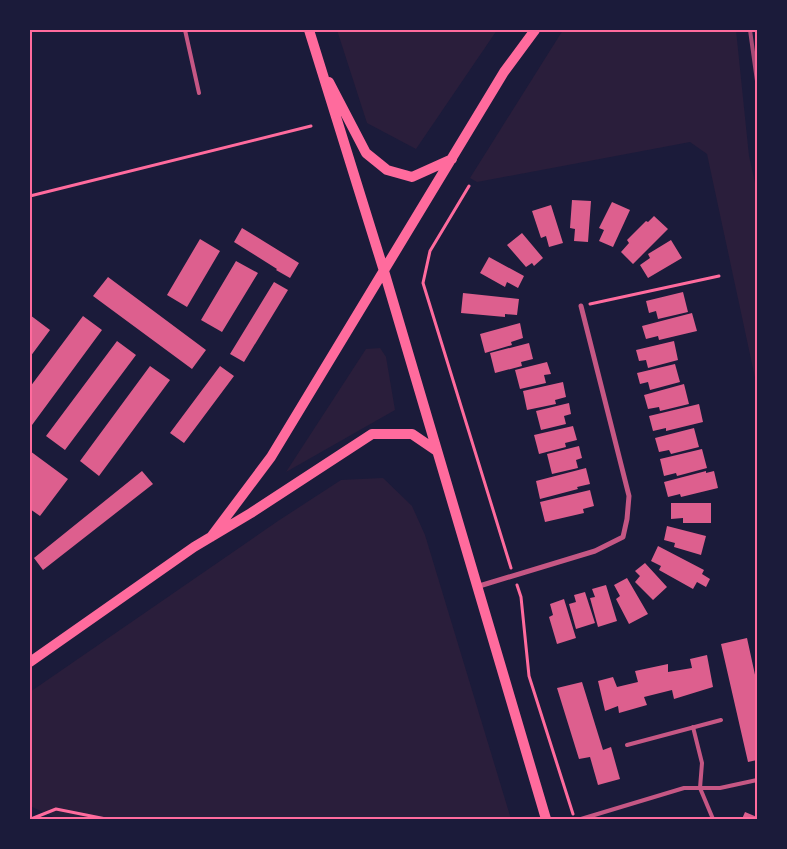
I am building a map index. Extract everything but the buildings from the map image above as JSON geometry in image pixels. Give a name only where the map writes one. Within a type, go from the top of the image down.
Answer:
[{"type":"main road","points":[[309,30],[384,271],[546,819]]},
{"type":"main road","points":[[211,537],[271,457],[504,72],[535,30]]},
{"type":"main road","points":[[317,58],[366,153],[387,170],[412,177],[452,159]]},
{"type":"main road","points":[[30,662],[211,537],[372,434],[412,434],[437,451]]},
{"type":"street","points":[[476,587],[595,551],[623,537],[629,496],[581,306]]},
{"type":"lane","points":[[185,30],[199,93]]},
{"type":"lane","points":[[627,745],[721,720]]},
{"type":"lane","points":[[693,727],[702,763],[700,788],[713,819]]},
{"type":"lane","points":[[581,819],[684,788],[720,788],[757,780]]},
{"type":"path","points":[[30,196],[311,126]]},
{"type":"path","points":[[469,186],[430,251],[423,283],[521,597],[529,676],[574,819]]},
{"type":"path","points":[[581,306],[719,276]]},
{"type":"path","points":[[31,819],[56,809],[106,819]]},
{"type":"shaded area","points":[[337,30],[497,30],[416,149],[367,123]]},
{"type":"shaded area","points":[[563,30],[736,30],[749,156],[757,192],[757,387],[707,154],[690,142],[477,182],[470,178]]},
{"type":"shaded area","points":[[380,348],[386,357],[395,410],[286,472],[366,349]]},
{"type":"shaded area","points":[[383,478],[412,506],[425,535],[511,819],[58,819],[30,806],[30,692],[278,521],[341,480]]},
{"type":"railway","points":[[750,30],[757,81]]}]
